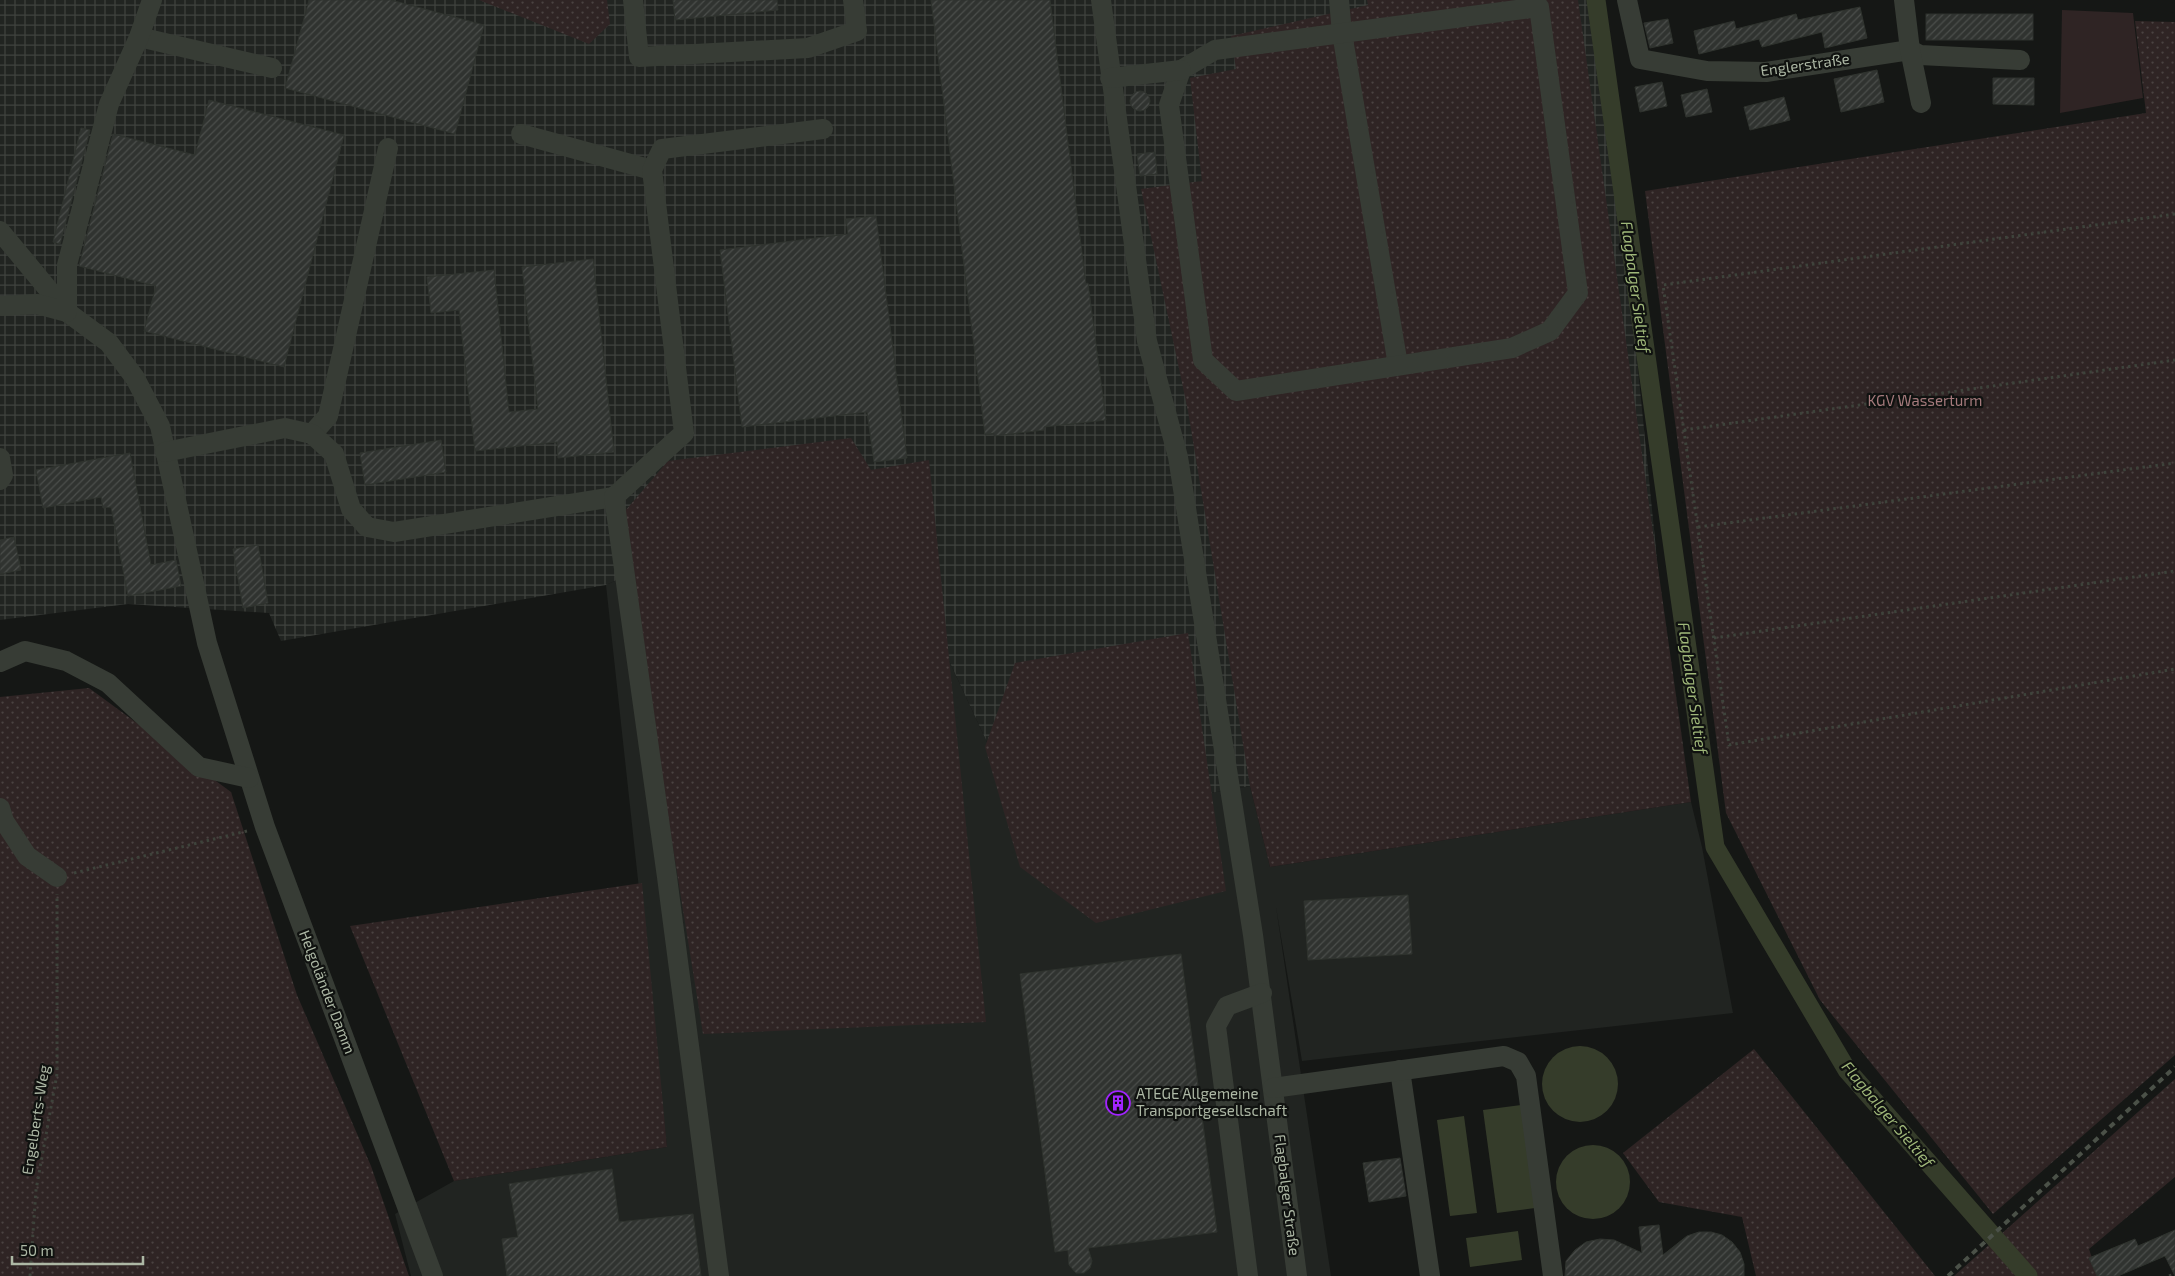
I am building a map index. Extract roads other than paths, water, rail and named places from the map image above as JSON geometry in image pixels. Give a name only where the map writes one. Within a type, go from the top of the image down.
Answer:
[{"type":"street","points":[[67,312],[67,264],[109,104],[139,36],[152,0]]},
{"type":"street","points":[[633,0],[639,57],[808,48],[857,31],[853,0]]},
{"type":"street","name":"Flagbalger Straße","points":[[1101,0],[1110,78],[1147,341],[1178,457],[1262,993],[1297,1276]]},
{"type":"street","points":[[1339,0],[1342,33],[1398,365]]},
{"type":"street","name":"Englerstraße","points":[[1627,0],[1640,59],[1707,71],[1766,72],[1910,50],[1920,55],[2020,60]]},
{"type":"street","points":[[1904,0],[1910,50],[1921,104]]},
{"type":"street","points":[[1110,78],[1181,70],[1215,50],[1539,7],[1578,293],[1550,331],[1512,348],[1236,391],[1203,360],[1168,105],[1181,70]]},
{"type":"street","points":[[139,36],[272,68]]},
{"type":"street","points":[[166,452],[285,428],[312,434],[334,454],[351,509],[367,527],[394,532],[614,497],[684,433],[652,170],[662,148],[823,129]]},
{"type":"street","points":[[521,134],[652,170]]},
{"type":"street","points":[[312,434],[328,416],[388,148]]},
{"type":"street","points":[[0,231],[67,312]]},
{"type":"street","points":[[0,306],[37,304],[67,312]]},
{"type":"street","name":"Helgoländer Damm","points":[[67,312],[109,343],[136,378],[160,426],[208,643],[249,778],[265,827],[433,1276]]},
{"type":"street","points":[[0,458],[3,475],[0,480]]},
{"type":"street","points":[[614,497],[666,868],[719,1276]]},
{"type":"street","points":[[0,662],[25,651],[66,661],[108,683],[199,767],[249,778]]},
{"type":"street","points":[[0,808],[4,821],[27,856],[57,877]]},
{"type":"street","points":[[1248,1276],[1216,1026],[1227,1006],[1262,993]]},
{"type":"street","points":[[1273,1088],[1504,1056],[1518,1062],[1526,1076],[1553,1276]]},
{"type":"street","points":[[1400,1070],[1430,1276]]},
{"type":"waterway","name":"Flagbalger Sieltief","points":[[1596,0],[1715,847],[1847,1070],[2028,1276]]},
{"type":"railway","points":[[1948,1276],[2175,1067]]},
{"type":"place","name":"ATEGE Allgemeine Transportgesellschaft","points":[[1118,1103]]},
{"type":"park label","name":"KGV Wasserturm","points":[[1925,401]]}]
